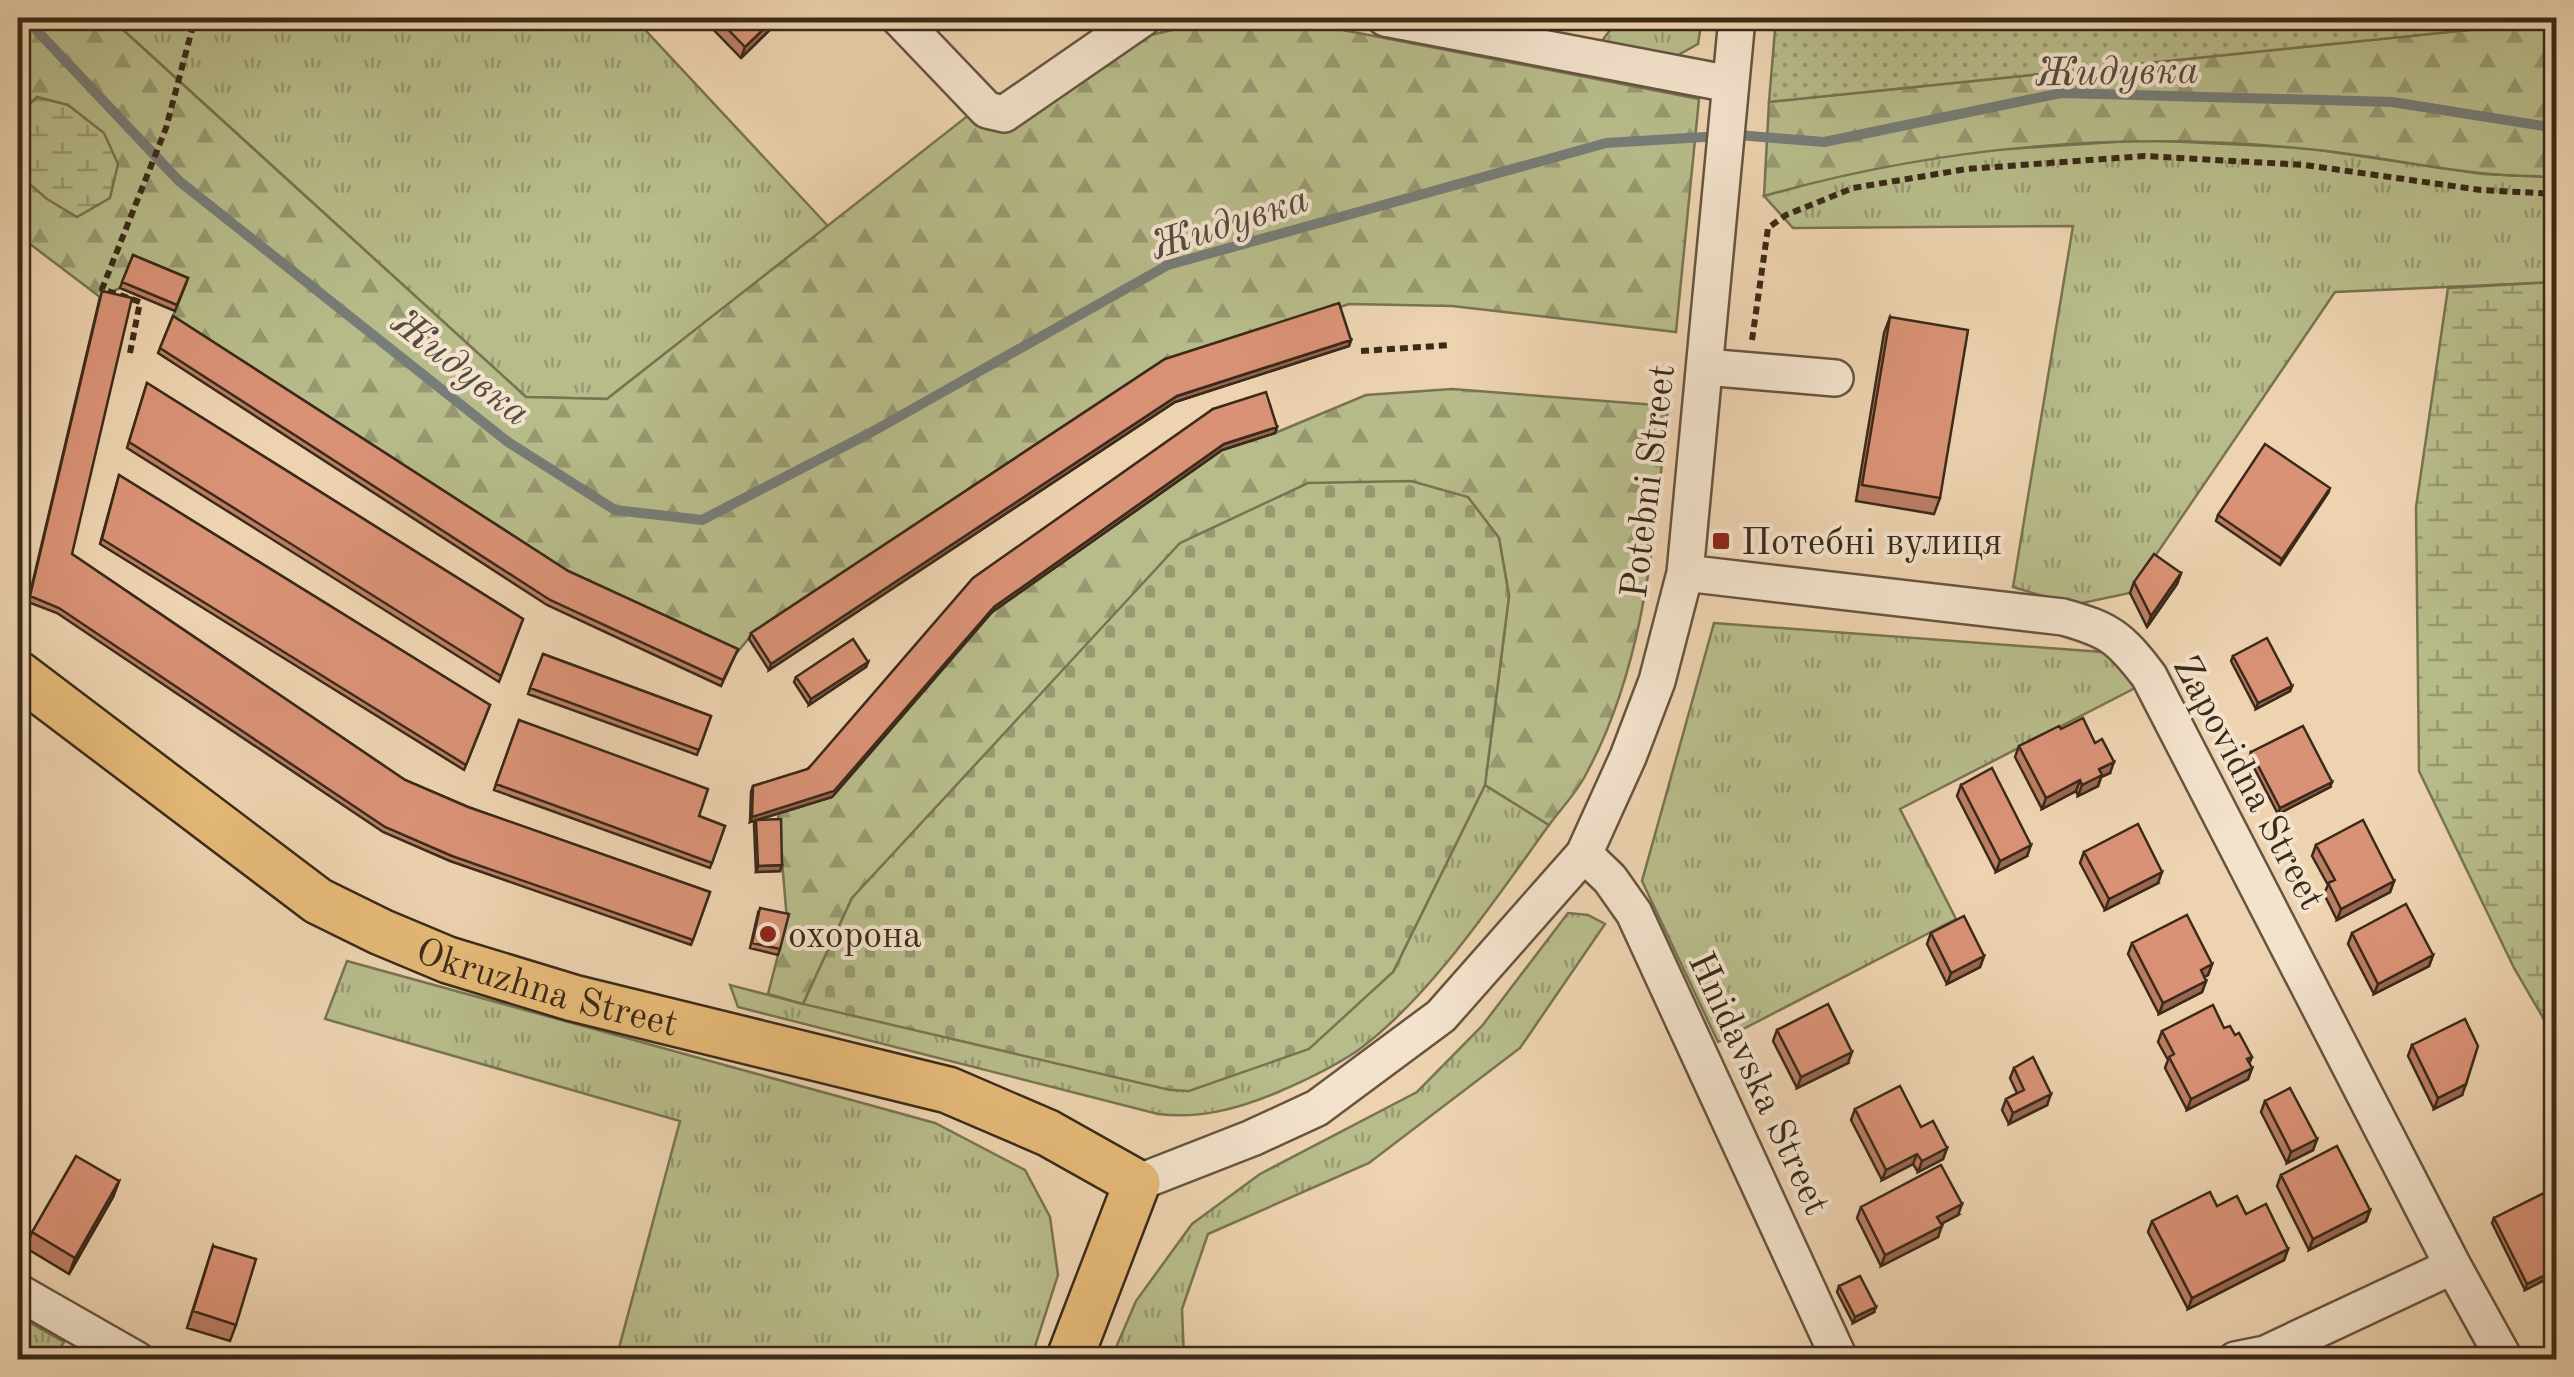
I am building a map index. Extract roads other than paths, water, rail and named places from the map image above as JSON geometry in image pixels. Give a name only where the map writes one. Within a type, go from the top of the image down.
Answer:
[{"type":"main road","name":"Okruzhna Street","points":[[18,674],[318,901],[381,932],[448,960],[573,998],[948,1090],[1048,1132],[1137,1183]]},
{"type":"main road","points":[[1069,1360],[1137,1183]]},
{"type":"street","points":[[898,18],[986,110],[1004,114],[1144,18]]},
{"type":"street","points":[[1385,18],[1729,97]]},
{"type":"street","name":"Potebni Street","points":[[1137,1183],[1317,1108],[1441,1016],[1584,854],[1657,681],[1686,573],[1736,18]]},
{"type":"street","points":[[1705,367],[1835,378]]},
{"type":"street","name":"Zapovidna Street","points":[[1686,573],[2063,617],[2096,626],[2124,643],[2149,676],[2505,1360]]},
{"type":"street","name":"Hnidavska Street","points":[[1584,854],[1610,879],[1634,913],[1840,1360]]},
{"type":"street","points":[[2235,1360],[2265,1354],[2453,1266]]},
{"type":"street","points":[[18,1292],[137,1360]]},
{"type":"waterway","name":"Жидувка","points":[[25,18],[179,181],[508,442],[615,510],[702,520],[870,433],[1168,265],[1606,143],[1738,135],[1824,142],[2061,93],[2392,102],[2556,128]]},
{"type":"place","name":"Потебні вулиця","points":[[1721,541]]},
{"type":"place","name":"охорона","points":[[768,934]]}]
